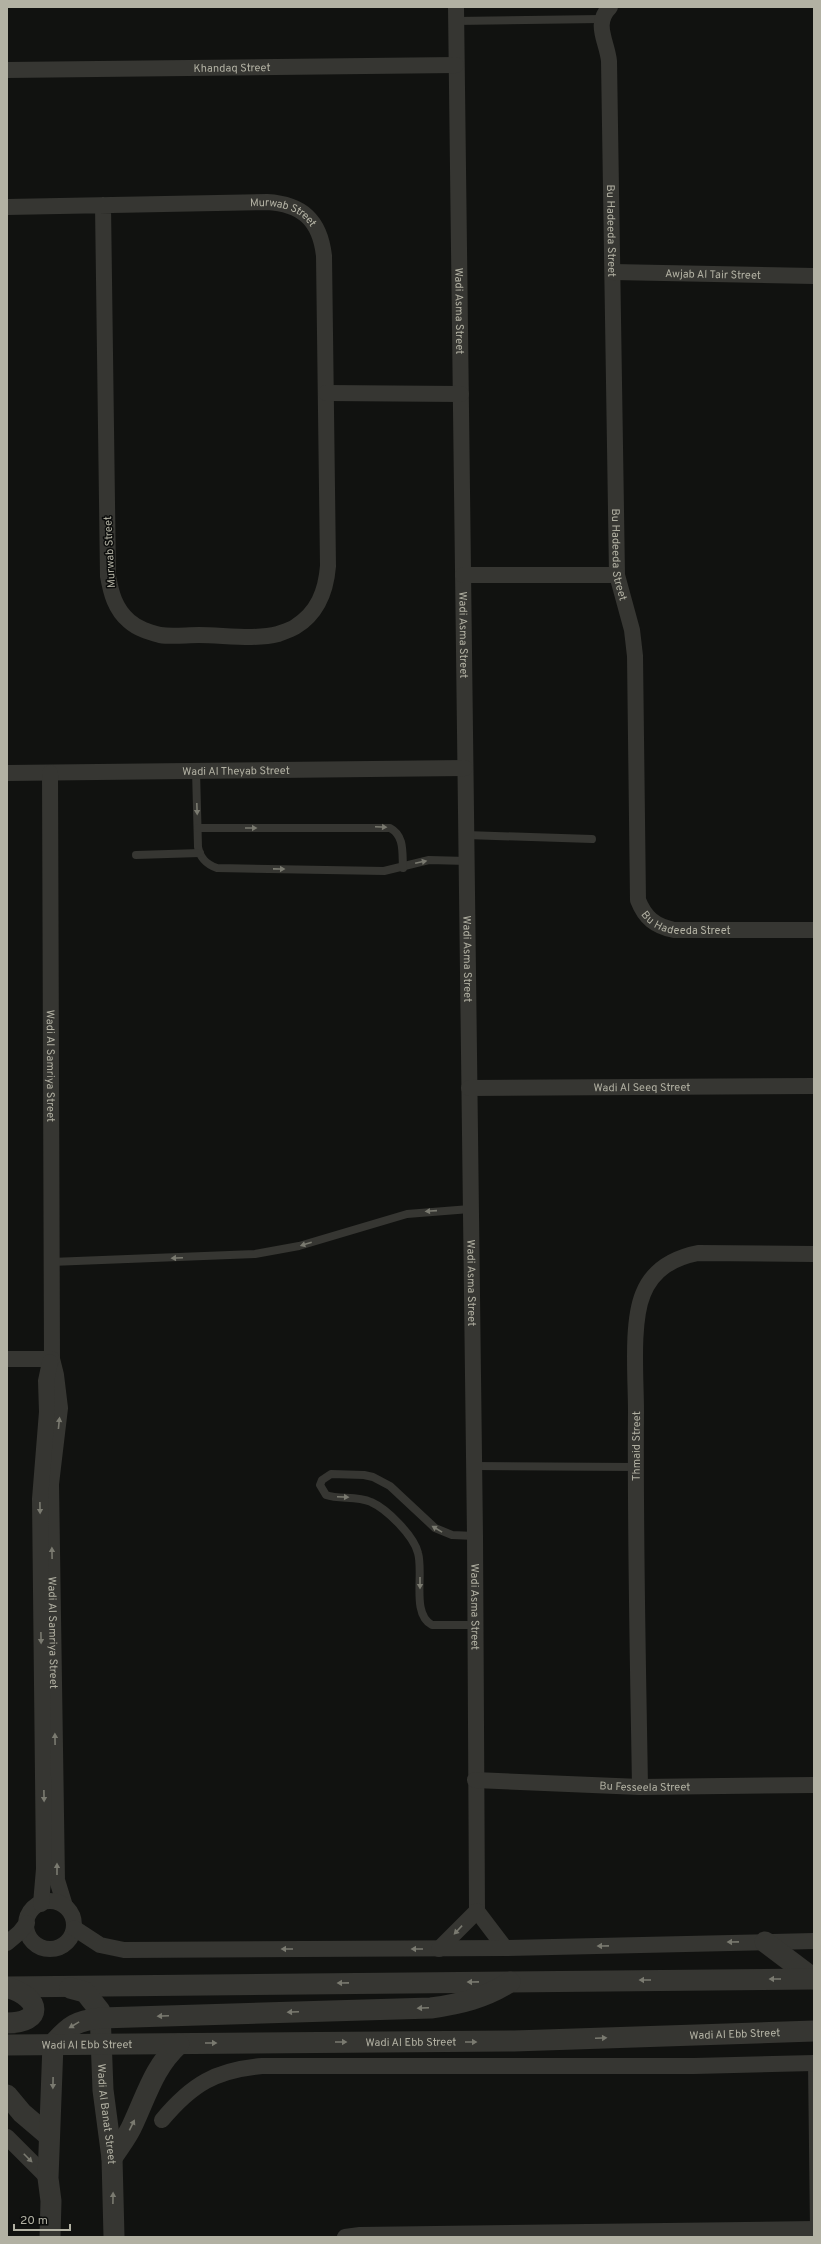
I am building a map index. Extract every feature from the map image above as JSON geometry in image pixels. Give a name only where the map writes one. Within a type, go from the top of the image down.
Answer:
[{"type":"street","name":"Bu Hadeeda Street","points":[[605,13],[600,27],[610,61],[617,575],[632,630],[635,656],[637,891],[641,909],[653,922],[661,927],[674,930],[814,930]]},
{"type":"street","name":"Wadi Asma Street","points":[[456,14],[476,1625],[475,1780],[477,1911]]},
{"type":"street","name":"Khandaq Street","points":[[7,70],[456,65]]},
{"type":"street","name":"Murwab Street","points":[[7,207],[103,205],[281,203],[295,208],[308,216],[317,227],[323,241],[324,256],[328,566],[327,584],[320,601],[309,616],[295,627],[278,634],[259,636],[161,635],[144,631],[130,622],[118,609],[111,593],[108,576],[103,205]]},
{"type":"street","name":"Awjab Al Tair Street","points":[[612,272],[814,276]]},
{"type":"street","points":[[326,393],[460,394]]},
{"type":"street","points":[[463,575],[617,575]]},
{"type":"street","name":"Wadi Al Theyab Street","points":[[7,773],[465,768]]},
{"type":"street","name":"Wadi Al Samriya Street","points":[[50,773],[52,1358],[56,1375],[60,1408],[51,1484],[57,1880],[65,1906]]},
{"type":"street","name":"Wadi Al Seeq Street","points":[[469,1088],[814,1086]]},
{"type":"street","name":"Thmaid Street","points":[[640,1787],[636,1467],[637,1320],[642,1296],[652,1276],[665,1264],[681,1256],[698,1253],[814,1254]]},
{"type":"street","points":[[7,1359],[52,1358]]},
{"type":"street","name":"Wadi Al Samriya Street","points":[[41,1904],[44,1869],[40,1499],[47,1412],[46,1381],[52,1358]]},
{"type":"street","name":"Bu Fesseela Street","points":[[475,1780],[640,1787],[814,1785]]},
{"type":"street","points":[[49,1902],[65,1906],[74,1920],[74,1928],[67,1943],[60,1947],[48,1949],[36,1945],[27,1931],[29,1915],[41,1904],[49,1902]]},
{"type":"street","points":[[439,1949],[477,1911],[505,1948]]},
{"type":"street","points":[[7,1943],[20,1932],[27,1922]]},
{"type":"street","points":[[74,1928],[100,1945],[124,1950],[439,1949],[814,1941]]},
{"type":"street","points":[[765,1942],[814,1979]]},
{"type":"street","points":[[7,1987],[814,1979]]},
{"type":"street","points":[[50,2237],[51,2202],[48,2178],[53,2044],[73,2024],[82,2020],[101,2018],[431,2008],[477,2000],[493,1993],[512,1981]]},
{"type":"street","points":[[7,1987],[26,1995],[33,2003],[34,2008],[30,2018],[25,2022],[7,2023]]},
{"type":"street","name":"Wadi Al Banat Street","points":[[66,1987],[85,1992],[91,1997],[100,2011],[103,2090],[112,2158],[114,2237]]},
{"type":"street","name":"Wadi Al Ebb Street","points":[[7,2045],[514,2041],[814,2031]]},
{"type":"street","points":[[112,2158],[133,2125],[158,2066],[179,2044]]},
{"type":"street","points":[[162,2120],[192,2089],[209,2078],[227,2071],[262,2066],[694,2066],[813,2063]]},
{"type":"street","points":[[7,2095],[22,2113],[49,2136]]},
{"type":"street","points":[[7,2137],[48,2178]]},
{"type":"street","points":[[345,2237],[360,2235],[715,2234],[814,2229]]},
{"type":"lane","points":[[456,14],[605,13]]},
{"type":"lane","points":[[196,770],[200,853],[206,863],[217,868],[384,871],[403,868],[429,860],[467,861]]},
{"type":"lane","points":[[198,828],[390,828],[399,835],[402,841],[403,868]]},
{"type":"lane","points":[[466,835],[592,839]]},
{"type":"lane","points":[[136,855],[200,853]]},
{"type":"lane","points":[[51,1262],[255,1254],[299,1246],[406,1214],[470,1209]]},
{"type":"lane","points":[[473,1466],[636,1467]]},
{"type":"lane","points":[[475,1536],[452,1535],[435,1528],[390,1486],[373,1477],[364,1475],[331,1474],[322,1480],[320,1485],[326,1495],[356,1497],[372,1502],[405,1530],[413,1541],[420,1565],[420,1610],[426,1622],[432,1625],[476,1625]]},
{"type":"lane","points":[[813,2063],[814,2229]]}]
